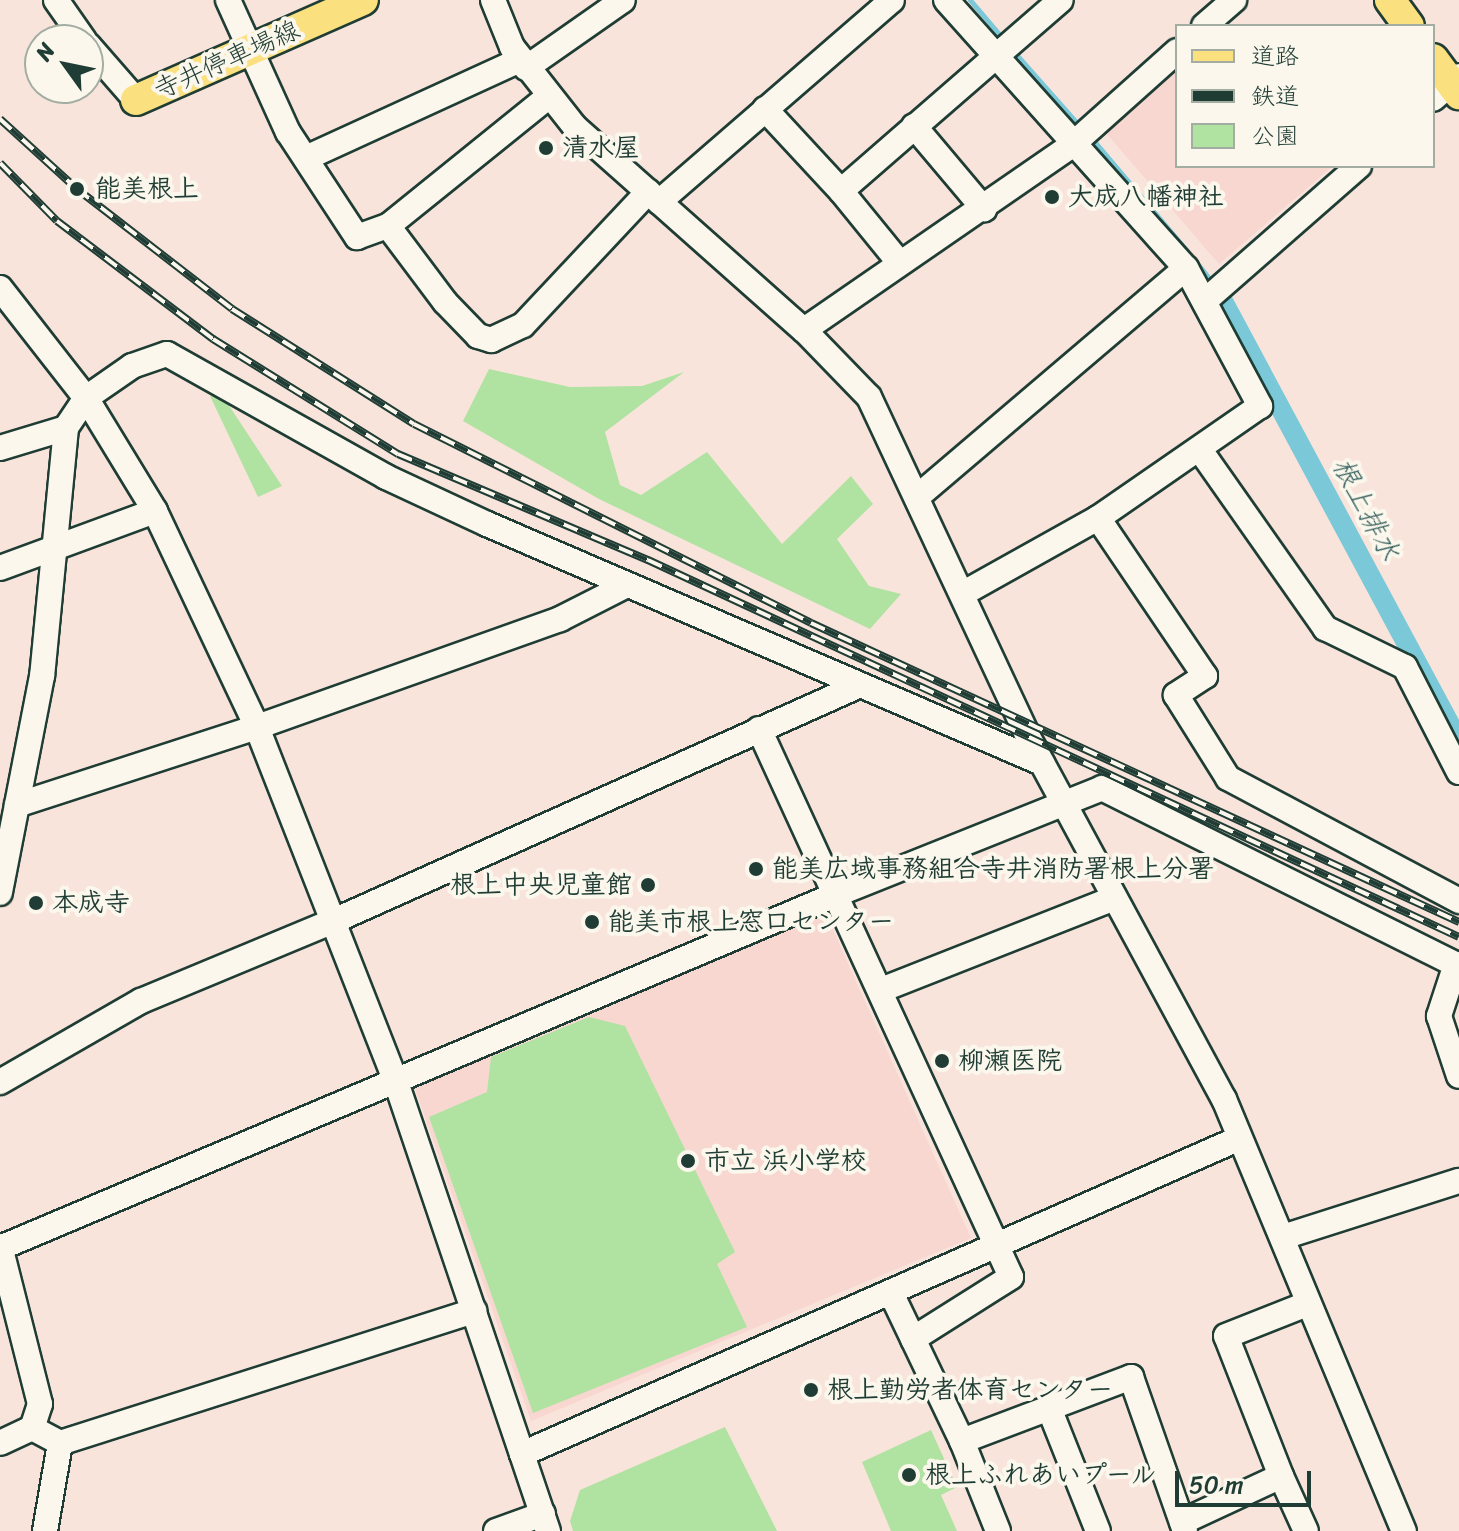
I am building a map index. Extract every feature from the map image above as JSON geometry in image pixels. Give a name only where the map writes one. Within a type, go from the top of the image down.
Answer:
[{"type":"main road","name":"寺井停車場線","points":[[136,100],[363,0]]},
{"type":"main road","points":[[1390,0],[1408,24]]},
{"type":"main road","points":[[1435,62],[1450,88]]},
{"type":"street","points":[[56,0],[73,24]]},
{"type":"street","points":[[228,0],[247,49],[306,158],[357,237],[388,226],[548,97]]},
{"type":"street","points":[[493,0],[523,64],[548,97],[653,197],[804,330],[869,397],[1061,801],[1224,1099],[1238,1139],[1283,1237],[1307,1304],[1404,1531]]},
{"type":"street","points":[[306,158],[523,64],[623,0]]},
{"type":"street","points":[[388,226],[445,302],[478,336],[491,340],[523,325],[653,197],[765,109],[892,0]]},
{"type":"street","points":[[946,0],[1072,145],[1186,268],[1207,299],[1260,406],[1098,518],[964,593]]},
{"type":"street","points":[[841,191],[1061,0]]},
{"type":"street","points":[[1207,14],[1234,0]]},
{"type":"street","points":[[804,330],[899,262],[984,209],[1072,145],[1175,53]]},
{"type":"street","points":[[104,63],[136,100]]},
{"type":"street","points":[[765,109],[841,191],[899,262]]},
{"type":"street","points":[[914,126],[984,209]]},
{"type":"street","points":[[1207,299],[1357,168]]},
{"type":"street","points":[[917,497],[1186,268]]},
{"type":"street","points":[[0,288],[86,398],[155,511],[257,727],[336,920],[396,1082],[545,1523],[496,1531]]},
{"type":"street","points":[[0,893],[12,796],[42,676],[66,428],[86,398],[132,366],[167,354],[386,477],[627,585],[1042,763]]},
{"type":"street","points":[[0,448],[66,428]]},
{"type":"street","points":[[1200,450],[1325,628],[1405,667],[1459,772]]},
{"type":"street","points":[[0,568],[155,511]]},
{"type":"street","points":[[1098,518],[1205,676],[1176,695],[1228,778],[1459,901]]},
{"type":"street","points":[[12,796],[257,727],[560,619],[627,585]]},
{"type":"street","points":[[0,1082],[141,1001],[336,920],[860,685]]},
{"type":"street","points":[[759,729],[1011,1277],[913,1339]]},
{"type":"street","points":[[0,1443],[32,1428],[40,1404],[0,1247],[835,895],[1061,801],[1102,788],[1458,965],[1439,1016],[1459,1076]]},
{"type":"street","points":[[881,990],[1114,898]]},
{"type":"street","points":[[522,1454],[1238,1139]]},
{"type":"street","points":[[1283,1237],[1459,1181]]},
{"type":"street","points":[[891,1293],[962,1441],[998,1531]]},
{"type":"street","points":[[1306,1531],[1226,1336],[1307,1304]]},
{"type":"street","points":[[32,1428],[60,1443],[474,1311]]},
{"type":"street","points":[[962,1441],[1131,1377],[1183,1526],[1281,1476]]},
{"type":"street","points":[[1049,1408],[1098,1531]]},
{"type":"street","points":[[45,1531],[60,1443]]},
{"type":"shaded area","points":[[1175,73],[1175,168],[1331,168],[1219,264],[1106,133]]},
{"type":"shaded area","name":"市立 浜小学校","points":[[825,912],[971,1238],[531,1421],[413,1083]]},
{"type":"green space","points":[[489,369],[570,387],[642,386],[684,372],[605,432],[620,485],[641,495],[707,452],[782,544],[851,476],[873,504],[837,539],[869,586],[901,594],[870,629],[599,499],[463,421]]},
{"type":"green space","points":[[210,396],[224,398],[282,486],[258,497]]},
{"type":"green space","points":[[589,1017],[625,1026],[735,1252],[717,1264],[747,1327],[533,1413],[429,1117],[487,1092],[491,1057]]},
{"type":"green space","points":[[725,1427],[777,1531],[573,1531],[570,1521],[580,1490]]},
{"type":"green space","name":"根上ふれあいプール","points":[[931,1430],[957,1487],[941,1495],[957,1531],[891,1531],[862,1462]]},
{"type":"waterway","points":[[970,0],[1004,40]]},
{"type":"waterway","points":[[1014,52],[1078,124]]},
{"type":"waterway","points":[[1094,141],[1187,251]]},
{"type":"waterway","points":[[1196,262],[1213,283]]},
{"type":"waterway","name":"根上排水","points":[[1224,303],[1459,741]]},
{"type":"railway","points":[[0,119],[77,189],[232,309],[414,424],[811,623],[1459,922]]},
{"type":"railway","points":[[0,163],[57,221],[213,339],[398,454],[648,560],[1459,937]]},
{"type":"place","name":"清水屋","points":[[546,148]]},
{"type":"place","name":"能美根上","points":[[77,189]]},
{"type":"place","name":"大成八幡神社","points":[[1052,197]]},
{"type":"place","name":"能美広域事務組合寺井消防署根上分署","points":[[756,869]]},
{"type":"place","name":"根上中央児童館","points":[[648,885]]},
{"type":"place","name":"本成寺","points":[[36,903]]},
{"type":"place","name":"能美市根上窓口センター","points":[[592,922]]},
{"type":"place","name":"柳瀬医院","points":[[942,1061]]},
{"type":"place","name":"市立 浜小学校","points":[[688,1161]]},
{"type":"place","name":"根上勤労者体育センター","points":[[811,1390]]},
{"type":"place","name":"根上ふれあいプール","points":[[909,1475]]}]
